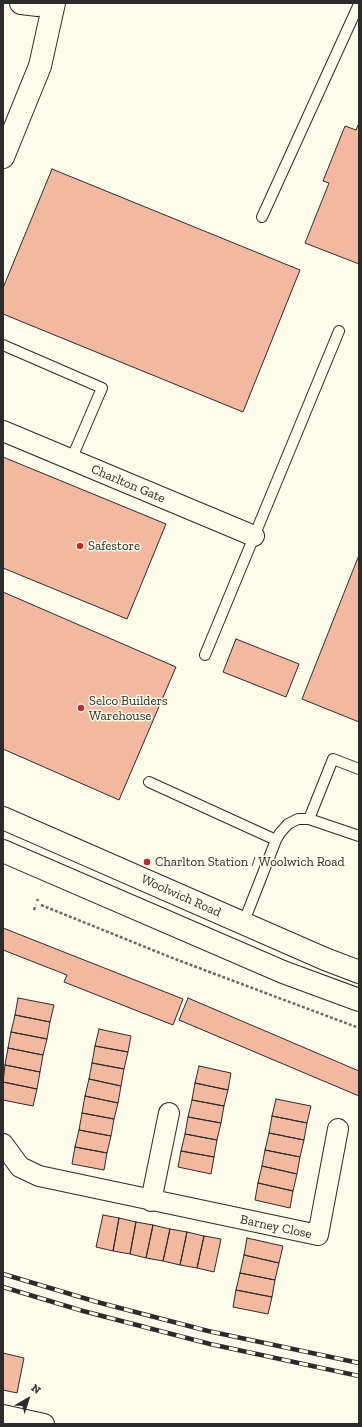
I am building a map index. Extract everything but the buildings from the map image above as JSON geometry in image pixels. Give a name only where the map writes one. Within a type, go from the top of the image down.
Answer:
[{"type":"main road","points":[[21,3],[38,5],[46,3]]},
{"type":"main road","points":[[3,157],[40,66],[54,3]]},
{"type":"main road","name":"Woolwich Road","points":[[3,818],[150,881],[244,924],[359,972]]},
{"type":"main road","points":[[3,851],[283,972],[359,1000]]},
{"type":"street","name":"Charlton Gate","points":[[3,431],[254,536]]},
{"type":"street","points":[[151,1201],[169,1113]]},
{"type":"street","name":"Barney Close","points":[[3,1144],[20,1167],[39,1176],[151,1201],[318,1235],[338,1129]]},
{"type":"street","points":[[3,1415],[44,1424]]},
{"type":"lane","points":[[262,217],[359,4]]},
{"type":"lane","points":[[205,656],[339,331]]},
{"type":"lane","points":[[3,345],[102,388],[71,460]]},
{"type":"lane","points":[[309,819],[333,759],[359,769]]},
{"type":"lane","points":[[149,782],[276,840]]},
{"type":"lane","points":[[244,924],[276,840],[288,824],[298,819],[309,819],[359,836]]},
{"type":"path","points":[[34,910],[36,905]]},
{"type":"path","points":[[41,905],[175,959],[359,1028]]},
{"type":"railway","points":[[3,1274],[97,1302],[208,1331],[359,1363]]},
{"type":"railway","points":[[3,1287],[83,1311],[210,1344],[359,1376]]},
{"type":"place","name":"Safestore","points":[[80,546]]},
{"type":"place","name":"Selco Builders Warehouse","points":[[81,708]]},
{"type":"place","name":"Charlton Station / Woolwich Road","points":[[147,862]]}]
